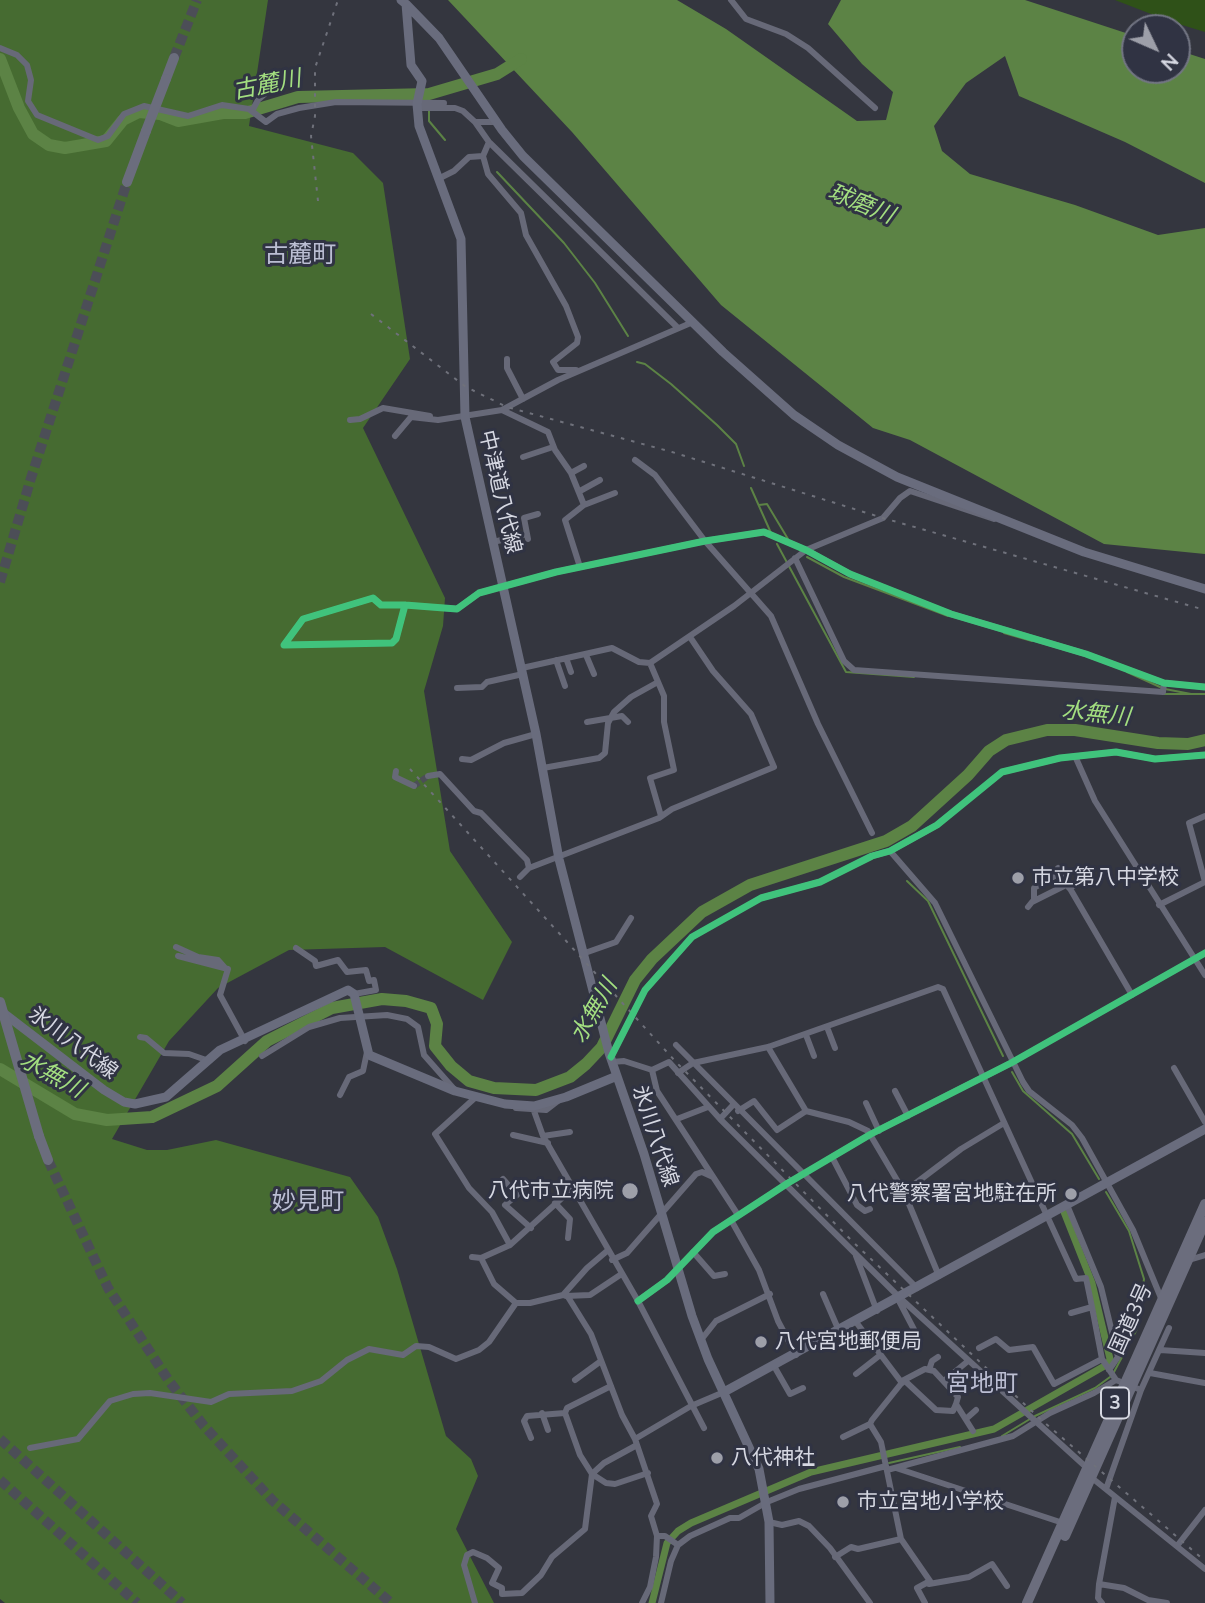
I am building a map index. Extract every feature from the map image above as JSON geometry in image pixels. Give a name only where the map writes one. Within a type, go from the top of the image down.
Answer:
[{"type":"highway","points":[[127,182],[174,58]]},
{"type":"highway","points":[[0,1002],[48,1160]]},
{"type":"highway","name":"国道3号","points":[[1034,1603],[1089,1473],[1116,1374],[1161,1298],[1205,1204]]},
{"type":"highway","name":"国道3号","points":[[1116,1374],[1187,1260],[1205,1222]]},
{"type":"highway","name":"国道3号","points":[[1027,1603],[1089,1473]]},
{"type":"main road","points":[[404,2],[439,38],[496,122],[523,156],[779,402],[838,445],[897,477],[1097,556],[1205,589]]},
{"type":"main road","name":"中津道八代線","points":[[404,2],[411,65],[422,81],[418,105],[423,140],[461,239],[465,417],[536,734],[559,859],[617,1076]]},
{"type":"main road","name":"氷川八代線","points":[[0,1010],[124,1102],[142,1104],[166,1097],[220,1050],[245,1041],[341,991],[355,996]]},
{"type":"main road","points":[[355,996],[367,1052]]},
{"type":"main road","name":"氷川八代線","points":[[367,1052],[373,1057],[455,1091],[505,1104],[534,1106],[559,1100],[617,1076],[701,1340],[754,1454],[767,1501],[770,1603]]},
{"type":"main road","points":[[724,1392],[877,1311],[1205,1129]]},
{"type":"street","points":[[731,0],[746,19],[786,34],[808,48],[875,108]]},
{"type":"street","points":[[0,48],[17,55],[27,65],[31,80],[29,101],[37,115],[98,140],[108,136],[124,114],[144,106],[188,116],[222,105],[252,111],[266,122],[277,114],[299,107],[336,103],[444,103],[443,108],[463,111],[475,122],[489,142],[678,328]]},
{"type":"street","points":[[252,111],[258,100],[276,84]]},
{"type":"street","points":[[475,122],[496,122]]},
{"type":"street","points":[[489,142],[483,156],[494,183],[521,213],[526,235],[566,306],[578,337],[577,343],[553,362],[558,370]]},
{"type":"street","points":[[438,179],[454,171],[469,157],[483,156]]},
{"type":"street","points":[[395,436],[411,417],[438,420],[502,410],[582,370],[694,322]]},
{"type":"street","points":[[507,359],[507,368],[523,399]]},
{"type":"street","points":[[558,370],[582,370]]},
{"type":"street","points":[[545,387],[558,370]]},
{"type":"street","points":[[350,420],[360,419],[383,408],[427,415],[438,420]]},
{"type":"street","points":[[502,410],[548,432],[553,447],[580,491],[584,505]]},
{"type":"street","points":[[523,457],[553,447]]},
{"type":"street","points":[[635,460],[655,475],[705,541],[751,591],[780,632],[818,724],[872,833]]},
{"type":"street","points":[[571,473],[584,466]]},
{"type":"street","points":[[580,491],[600,480]]},
{"type":"street","points":[[457,688],[482,687],[487,682],[566,657],[612,648],[639,662],[650,663],[744,599],[806,550],[883,518],[900,498],[910,491],[978,516],[1003,521]]},
{"type":"street","points":[[580,566],[565,520],[584,505],[615,493]]},
{"type":"street","points":[[493,542],[528,537],[522,518],[538,514]]},
{"type":"street","points":[[405,604],[396,639],[392,643],[284,645],[303,619],[373,598],[381,605],[405,604],[457,609],[479,593],[503,585],[580,566],[764,532],[806,550],[850,574],[951,614],[1087,654],[1164,683],[1205,687]]},
{"type":"street","points":[[795,558],[844,661],[854,670],[1163,692],[1164,683]]},
{"type":"street","points":[[520,877],[529,868],[559,859],[776,764],[751,714],[713,671],[690,637]]},
{"type":"street","points":[[586,655],[594,674]]},
{"type":"street","points":[[566,657],[571,672]]},
{"type":"street","points":[[556,660],[565,686]]},
{"type":"street","points":[[650,663],[664,696],[664,722],[674,769],[650,778],[661,816]]},
{"type":"street","points":[[543,768],[599,758],[605,754],[611,717],[631,697],[658,682]]},
{"type":"street","points":[[587,722],[622,716],[628,722]]},
{"type":"street","points":[[462,759],[471,760],[505,743],[536,734]]},
{"type":"street","points":[[1205,755],[1155,759],[1116,752],[1075,756],[1002,772],[937,825],[890,851],[873,856],[820,881],[761,898],[692,937],[645,990],[611,1057],[652,1070],[669,1062],[720,1119],[899,1298],[1115,1497],[1205,1569]]},
{"type":"street","points":[[1075,756],[1095,801],[1205,975]]},
{"type":"street","points":[[396,772],[395,777],[414,786]]},
{"type":"street","points":[[428,776],[440,774],[474,811],[481,813],[527,859],[529,868]]},
{"type":"street","points":[[1159,905],[1205,882],[1189,823],[1205,816]]},
{"type":"street","points":[[890,851],[935,903],[1011,1063],[1029,1091],[1072,1125],[1133,1230],[1161,1298]]},
{"type":"street","points":[[1034,901],[1034,888],[1059,871],[1132,995]]},
{"type":"street","points":[[1028,907],[1034,901],[1092,877]]},
{"type":"street","points":[[583,954],[616,942],[631,918]]},
{"type":"street","points":[[176,947],[198,957],[218,960],[226,969]]},
{"type":"street","points":[[296,948],[315,961],[316,966],[338,960],[348,972],[366,970],[369,981],[374,980],[376,990],[355,996]]},
{"type":"street","points":[[638,1301],[731,1220],[785,1185],[803,1177],[879,1130],[1011,1063],[1205,953]]},
{"type":"street","points":[[178,956],[226,969]]},
{"type":"street","points":[[226,969],[220,995],[222,1003],[245,1041]]},
{"type":"street","points":[[678,1073],[692,1063],[768,1047],[938,987],[943,989],[1076,1279],[1086,1278],[1092,1307],[1116,1374]]},
{"type":"street","points":[[262,1056],[309,1027],[359,1016],[387,1015],[415,1023],[424,1055],[455,1091]]},
{"type":"street","points":[[827,1027],[835,1048]]},
{"type":"street","points":[[806,1035],[814,1056]]},
{"type":"street","points":[[140,1037],[146,1038],[164,1053],[189,1054],[209,1061]]},
{"type":"street","points":[[677,1045],[803,1177],[917,1288]]},
{"type":"street","points":[[768,1047],[806,1111],[849,1122],[872,1135],[904,1192],[939,1276]]},
{"type":"street","points":[[340,1095],[349,1077],[363,1071],[367,1052]]},
{"type":"street","points":[[1174,1068],[1205,1122]]},
{"type":"street","points":[[652,1070],[657,1091],[738,1215]]},
{"type":"street","points":[[895,1091],[908,1116]]},
{"type":"street","points":[[477,1096],[435,1134],[469,1188],[492,1212],[510,1245]]},
{"type":"street","points":[[505,1104],[534,1111],[554,1107],[559,1100]]},
{"type":"street","points":[[720,1119],[736,1108],[754,1101],[777,1130],[806,1111]]},
{"type":"street","points":[[866,1103],[879,1130]]},
{"type":"street","points":[[677,1119],[709,1107]]},
{"type":"street","points":[[534,1111],[543,1136],[620,1275],[638,1301],[704,1428]]},
{"type":"street","points":[[904,1192],[961,1149],[1004,1123]]},
{"type":"street","points":[[543,1136],[570,1132]]},
{"type":"street","points":[[513,1135],[548,1143]]},
{"type":"street","points":[[832,1157],[857,1205],[865,1211],[870,1209]]},
{"type":"street","points":[[612,1260],[627,1253],[696,1174],[702,1172],[715,1178]]},
{"type":"street","points":[[503,1179],[517,1195],[505,1205],[531,1228]]},
{"type":"street","points":[[472,1256],[481,1258],[510,1245],[572,1189]]},
{"type":"street","points":[[555,1203],[570,1219],[568,1238]]},
{"type":"street","points":[[1068,1205],[1101,1287],[1118,1357],[1106,1489]]},
{"type":"street","points":[[731,1220],[770,1294],[778,1321],[796,1355]]},
{"type":"street","points":[[565,1296],[587,1268],[607,1251]]},
{"type":"street","points":[[693,1252],[714,1276],[725,1273]]},
{"type":"street","points":[[856,1254],[877,1311]]},
{"type":"street","points":[[1187,1260],[1205,1255]]},
{"type":"street","points":[[481,1258],[494,1284],[516,1303]]},
{"type":"street","points":[[30,1448],[78,1439],[110,1401],[133,1394],[150,1393],[211,1402],[229,1394],[292,1391],[321,1381],[347,1360],[369,1349],[403,1355],[416,1346],[429,1346],[456,1359],[479,1350],[489,1342],[516,1303],[590,1295],[620,1275]]},
{"type":"street","points":[[701,1340],[716,1321],[770,1294]]},
{"type":"street","points":[[823,1294],[839,1331]]},
{"type":"street","points":[[565,1296],[591,1334],[636,1442],[657,1504],[651,1516],[661,1536],[678,1545]]},
{"type":"street","points":[[899,1298],[920,1341]]},
{"type":"street","points":[[1071,1314],[1092,1307]]},
{"type":"street","points":[[843,1437],[870,1424],[903,1382],[925,1369],[945,1380],[958,1397],[953,1411],[936,1409],[903,1382],[879,1356],[856,1322]]},
{"type":"street","points":[[1150,1373],[1169,1328]]},
{"type":"street","points":[[979,1348],[996,1339],[1009,1350],[1032,1347],[1054,1384],[1116,1374],[1150,1373],[1205,1383]]},
{"type":"street","points":[[1160,1350],[1205,1353]]},
{"type":"street","points":[[856,1374],[879,1356]]},
{"type":"street","points":[[929,1370],[932,1361],[938,1357]]},
{"type":"street","points":[[575,1380],[601,1361]]},
{"type":"street","points":[[945,1380],[968,1362]]},
{"type":"street","points":[[774,1366],[790,1394],[803,1388]]},
{"type":"street","points":[[661,1603],[671,1561],[678,1545],[690,1536],[730,1518],[738,1518],[767,1501],[799,1489],[998,1443],[1028,1417],[1116,1374]]},
{"type":"street","points":[[611,1386],[567,1408],[565,1413],[580,1455],[592,1474],[606,1483],[615,1485],[648,1473]]},
{"type":"street","points":[[475,1603],[464,1565],[467,1555],[473,1552],[487,1558],[499,1568],[492,1583],[502,1588],[502,1594],[522,1593],[541,1574],[552,1557],[585,1529],[592,1474],[604,1463],[691,1406],[724,1392]]},
{"type":"street","points":[[956,1404],[973,1431]]},
{"type":"street","points":[[967,1418],[976,1410]]},
{"type":"street","points":[[542,1413],[548,1430]]},
{"type":"street","points":[[531,1438],[524,1421],[527,1416],[565,1413]]},
{"type":"street","points":[[870,1424],[884,1455],[901,1539],[929,1584]]},
{"type":"street","points":[[896,1468],[1063,1523]]},
{"type":"street","points":[[1102,1603],[1098,1598],[1099,1584],[1115,1497]]},
{"type":"street","points":[[1177,1546],[1205,1510]]},
{"type":"street","points":[[769,1522],[782,1525],[799,1521],[809,1526],[870,1603]]},
{"type":"street","points":[[642,1603],[650,1587],[661,1536]]},
{"type":"street","points":[[835,1557],[850,1547],[858,1549],[901,1539]]},
{"type":"street","points":[[925,1603],[917,1588],[969,1577],[992,1564],[1007,1586]]},
{"type":"street","points":[[1099,1584],[1124,1588],[1148,1600],[1167,1603]]},
{"type":"shaded area","points":[[0,0],[268,0],[249,126],[353,153],[383,183],[410,359],[363,428],[445,598],[443,626],[424,691],[450,851],[512,942],[483,1000],[385,947],[289,950],[218,988],[169,1041],[112,1139],[147,1150],[167,1150],[216,1140],[350,1177],[378,1217],[397,1269],[446,1436],[471,1459],[478,1476],[456,1529],[494,1603],[5,1603],[0,1599]]},
{"type":"shaded area","points":[[1115,0],[1205,0],[1205,32],[1191,28],[1191,14],[1151,14]]},
{"type":"water","name":"球磨川","points":[[448,0],[677,0],[726,29],[857,121],[886,120],[893,92],[862,64],[828,24],[841,0],[1025,0],[1121,31],[1121,84],[1191,84],[1191,54],[1205,59],[1205,183],[1125,142],[1019,96],[1005,56],[966,83],[934,126],[942,151],[970,174],[1075,205],[1158,235],[1205,228],[1205,554],[1104,544],[910,440],[873,428],[721,305],[572,132]]},
{"type":"waterway","name":"古麓川","points":[[0,59],[19,108],[33,134],[49,145],[65,148],[106,141],[123,120],[139,112],[160,114],[178,121],[223,113],[245,113],[298,97],[429,94],[497,74],[521,59]]},
{"type":"waterway","points":[[429,109],[429,121],[445,140]]},
{"type":"waterway","points":[[497,172],[564,243],[595,283],[628,336]]},
{"type":"waterway","points":[[637,362],[645,364],[671,384],[717,425],[736,444],[744,466]]},
{"type":"waterway","points":[[751,488],[771,533]]},
{"type":"waterway","points":[[759,505],[767,504],[788,539]]},
{"type":"waterway","points":[[777,544],[846,672],[914,677]]},
{"type":"waterway","points":[[807,557],[844,577],[948,616]]},
{"type":"waterway","points":[[1004,633],[1032,641]]},
{"type":"waterway","points":[[1127,672],[1160,687]]},
{"type":"waterway","points":[[1165,689],[1191,694]]},
{"type":"waterway","points":[[1164,694],[1205,694]]},
{"type":"waterway","name":"水無川","points":[[0,1069],[75,1114],[107,1120],[152,1117],[217,1086],[267,1041],[332,1008],[382,999],[406,1001],[431,1008],[437,1024],[435,1046],[451,1066],[469,1081],[494,1088],[536,1090],[570,1077],[602,1047],[635,980],[652,959],[702,912],[750,885],[886,841],[912,826],[968,775],[989,751],[1006,740],[1047,730],[1075,730],[1158,743],[1188,744],[1205,740]]},
{"type":"waterway","name":"水無川","points":[[886,841],[888,845]]},
{"type":"waterway","points":[[907,881],[928,901],[1003,1056]]},
{"type":"waterway","points":[[1012,1072],[1023,1091],[1072,1134],[1099,1179]]},
{"type":"waterway","points":[[1106,1192],[1129,1231],[1144,1279],[1137,1329],[1114,1372]]},
{"type":"waterway","points":[[652,1603],[667,1543],[678,1531],[691,1523],[811,1472],[994,1429],[1108,1364],[1110,1359],[1092,1283],[1064,1212]]},
{"type":"waterway","points":[[1035,1416],[1095,1388],[1110,1377]]},
{"type":"waterway","points":[[1002,1436],[1030,1419]]},
{"type":"waterway","points":[[889,1463],[960,1447]]},
{"type":"tunnel","points":[[174,58],[197,0]]},
{"type":"tunnel","points":[[0,582],[127,182]]},
{"type":"tunnel","points":[[414,786],[428,776]]},
{"type":"tunnel","points":[[48,1160],[108,1288],[169,1381],[204,1426],[273,1501],[391,1603]]},
{"type":"tunnel","points":[[0,1439],[182,1603]]},
{"type":"tunnel","points":[[0,1480],[137,1603]]},
{"type":"railway","points":[[318,201],[311,136],[315,116],[315,68],[338,0]]},
{"type":"railway","points":[[371,314],[466,387],[507,407],[672,452],[883,518],[1205,610]]},
{"type":"railway","points":[[410,769],[676,1062],[853,1242],[1037,1416],[1205,1561]]},
{"type":"cycle path","points":[[405,605],[396,639],[392,643],[284,645],[303,619],[373,598],[381,605],[405,605],[457,609],[479,593],[556,572],[705,541],[764,532],[806,550],[850,574],[951,614],[1086,654],[1164,683],[1205,687]]},
{"type":"cycle path","points":[[611,1057],[645,990],[692,937],[761,898],[820,882],[872,856],[890,851],[937,825],[1002,772],[1060,758],[1116,752],[1155,759],[1205,755]]},
{"type":"cycle path","points":[[638,1301],[667,1280],[713,1232],[788,1183],[871,1134],[1011,1063],[1205,953]]},
{"type":"place","name":"市立第八中学校","points":[[1018,878]]},
{"type":"place","name":"八代市立病院","points":[[630,1191]]},
{"type":"place","name":"八代警察署宮地駐在所","points":[[1071,1194]]},
{"type":"place","name":"八代宮地郵便局","points":[[761,1342]]},
{"type":"place","name":"八代神社","points":[[717,1458]]},
{"type":"place","name":"市立宮地小学校","points":[[843,1502]]},
{"type":"district","name":"古麓町","points":[[300,255]]},
{"type":"district","name":"妙見町","points":[[308,1202]]},
{"type":"district","name":"宮地町","points":[[982,1384]]}]
